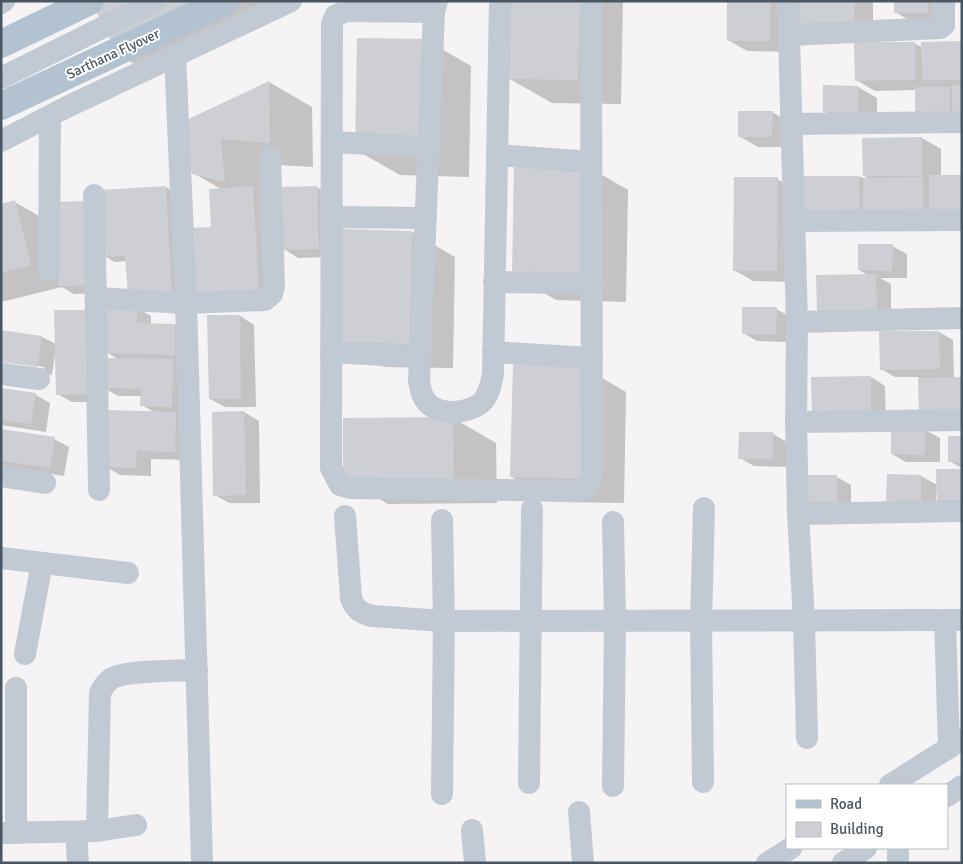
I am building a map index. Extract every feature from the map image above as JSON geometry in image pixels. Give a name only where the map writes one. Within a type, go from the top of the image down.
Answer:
[{"type":"main road","points":[[1,44],[90,1]]},
{"type":"main road","name":"Sarthana Flyover","points":[[1,106],[225,1]]},
{"type":"street","points":[[1,61],[123,1]]},
{"type":"street","points":[[1,78],[156,1]]},
{"type":"street","points":[[1,141],[175,55],[291,1]]},
{"type":"street","points":[[500,1],[491,386],[483,401],[472,409],[454,412],[436,409],[423,398],[419,381],[436,7],[346,11],[340,12],[335,16],[332,24],[331,468],[340,485],[350,488],[580,491],[587,488],[592,472],[591,1]]},
{"type":"street","points":[[788,1],[797,322],[796,422],[798,514],[804,620],[807,738]]},
{"type":"street","points":[[789,35],[940,28],[944,25],[944,1]]},
{"type":"street","points":[[175,55],[186,303],[202,863]]},
{"type":"street","points":[[49,271],[50,116]]},
{"type":"street","points":[[792,124],[962,122]]},
{"type":"street","points":[[332,142],[429,147]]},
{"type":"street","points":[[497,156],[591,162]]},
{"type":"street","points":[[96,298],[186,303],[265,300],[272,294],[274,286],[270,157]]},
{"type":"street","points":[[94,195],[99,490]]},
{"type":"street","points":[[332,217],[426,218]]},
{"type":"street","points":[[794,222],[962,220]]},
{"type":"street","points":[[494,282],[592,283]]},
{"type":"street","points":[[797,322],[962,318]]},
{"type":"street","points":[[331,352],[420,357]]},
{"type":"street","points":[[493,352],[592,358]]},
{"type":"street","points":[[1,374],[39,379]]},
{"type":"street","points":[[796,422],[962,420]]},
{"type":"street","points":[[1,476],[45,483]]},
{"type":"street","points":[[703,782],[701,621],[704,508]]},
{"type":"street","points":[[529,783],[532,510]]},
{"type":"street","points":[[798,514],[962,511]]},
{"type":"street","points":[[345,516],[351,598],[354,606],[361,613],[372,616],[444,621],[953,620],[956,744],[892,784]]},
{"type":"street","points":[[442,520],[444,621],[442,794]]},
{"type":"street","points":[[613,522],[615,621],[613,786]]},
{"type":"street","points":[[1,558],[128,573]]},
{"type":"street","points":[[25,654],[42,563]]},
{"type":"street","points":[[78,863],[87,832],[100,693],[104,685],[113,678],[126,674],[197,670]]},
{"type":"street","points":[[16,688],[8,833],[87,832],[136,825]]},
{"type":"street","points":[[948,795],[962,786]]},
{"type":"street","points":[[579,812],[583,863]]},
{"type":"street","points":[[472,830],[475,863]]},
{"type":"street","points":[[767,863],[789,849]]},
{"type":"street","points":[[842,863],[864,849]]},
{"type":"street","points":[[898,849],[898,863]]},
{"type":"building","points":[[108,1],[233,1],[119,57],[94,8]]},
{"type":"building","points":[[509,1],[580,1],[578,80],[507,79]]},
{"type":"building","points":[[727,1],[770,1],[770,41],[727,41]]},
{"type":"building","points":[[794,1],[854,1],[855,26],[794,27]]},
{"type":"building","points":[[894,1],[928,1],[928,13],[894,13]]},
{"type":"building","points":[[357,38],[428,39],[426,153],[355,151]]},
{"type":"building","points":[[962,41],[962,80],[922,80],[921,42]]},
{"type":"building","points":[[854,42],[915,42],[915,80],[855,81]]},
{"type":"building","points":[[269,81],[270,143],[221,139],[225,182],[192,174],[180,123]]},
{"type":"building","points":[[823,85],[858,86],[858,112],[823,112]]},
{"type":"building","points":[[952,85],[962,85],[962,112],[952,112]]},
{"type":"building","points":[[915,87],[950,87],[950,114],[915,114]]},
{"type":"building","points":[[738,111],[773,111],[772,137],[738,137]]},
{"type":"building","points":[[922,137],[922,176],[863,176],[862,138]]},
{"type":"building","points":[[514,163],[585,164],[583,278],[512,276]]},
{"type":"building","points":[[929,175],[962,175],[962,213],[929,214]]},
{"type":"building","points":[[799,176],[859,176],[860,214],[800,215]]},
{"type":"building","points":[[734,177],[778,177],[777,271],[733,271]]},
{"type":"building","points":[[923,177],[923,216],[863,216],[863,178]]},
{"type":"building","points":[[166,186],[172,292],[128,295],[125,256],[104,257],[100,190]]},
{"type":"building","points":[[253,186],[259,292],[193,296],[189,228],[211,227],[209,189]]},
{"type":"building","points":[[317,186],[319,249],[283,250],[280,187]]},
{"type":"building","points":[[15,200],[31,265],[1,273],[1,204]]},
{"type":"building","points":[[89,201],[90,285],[58,286],[56,202]]},
{"type":"building","points":[[341,229],[412,231],[410,344],[339,342]]},
{"type":"building","points":[[858,244],[893,244],[892,271],[858,270]]},
{"type":"building","points":[[876,274],[877,313],[817,313],[816,275]]},
{"type":"building","points":[[106,306],[137,306],[137,323],[175,324],[175,355],[105,353]]},
{"type":"building","points":[[742,307],[777,307],[776,334],[742,334]]},
{"type":"building","points":[[54,310],[87,310],[88,394],[56,395]]},
{"type":"building","points":[[207,315],[240,315],[241,399],[209,399]]},
{"type":"building","points":[[1,330],[42,336],[38,367],[1,362]]},
{"type":"building","points":[[879,331],[939,331],[940,369],[880,370]]},
{"type":"building","points":[[103,358],[173,359],[172,407],[140,406],[141,389],[103,388]]},
{"type":"building","points":[[513,364],[583,366],[581,479],[510,477]]},
{"type":"building","points":[[871,376],[871,415],[812,415],[811,377]]},
{"type":"building","points":[[962,377],[962,415],[919,416],[918,378]]},
{"type":"building","points":[[1,388],[36,393],[31,424],[1,420]]},
{"type":"building","points":[[106,410],[176,412],[175,452],[137,451],[136,468],[104,467]]},
{"type":"building","points":[[244,411],[246,495],[213,496],[212,412]]},
{"type":"building","points":[[453,417],[454,479],[343,479],[343,418]]},
{"type":"building","points":[[891,428],[925,428],[925,455],[891,454]]},
{"type":"building","points":[[1,429],[55,437],[50,468],[1,461]]},
{"type":"building","points":[[739,432],[773,432],[773,459],[738,459]]},
{"type":"building","points":[[948,436],[962,436],[962,462],[948,462]]},
{"type":"building","points":[[936,469],[962,469],[962,507],[937,508]]},
{"type":"building","points":[[887,474],[921,475],[921,501],[886,501]]},
{"type":"building","points":[[802,475],[837,475],[837,502],[802,502]]}]
